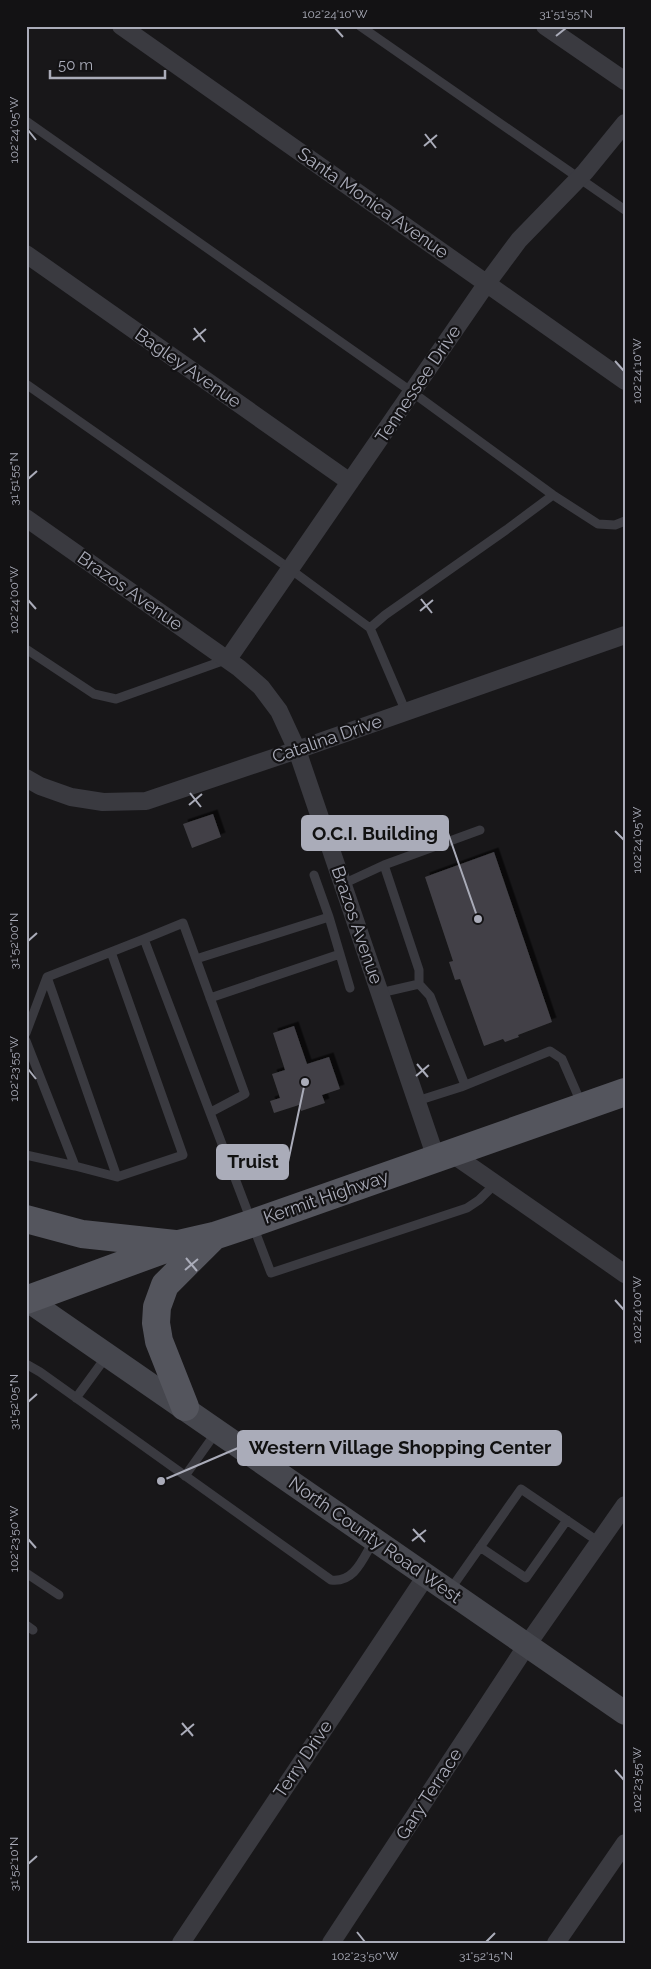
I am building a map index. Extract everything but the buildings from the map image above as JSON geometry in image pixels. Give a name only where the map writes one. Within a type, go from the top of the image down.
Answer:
[{"type":"main road","name":"Kermit Highway","points":[[26,1300],[179,1244],[214,1236],[253,1223],[625,1092]]},
{"type":"main road","points":[[26,1219],[82,1234],[179,1244]]},
{"type":"main road","points":[[185,1407],[159,1341],[156,1323],[157,1307],[165,1285],[214,1236]]},
{"type":"main road","name":"North County Road West","points":[[26,1300],[185,1407],[625,1713]]},
{"type":"street","name":"Santa Monica Avenue","points":[[121,26],[625,381]]},
{"type":"street","points":[[545,26],[625,81]]},
{"type":"street","name":"Tennessee Drive","points":[[228,659],[487,283],[519,240],[579,178],[625,123]]},
{"type":"street","name":"Bagley Avenue","points":[[26,254],[350,482]]},
{"type":"street","name":"Brazos Avenue","points":[[26,518],[228,659],[261,687],[278,711],[297,750],[417,1101],[444,1156]]},
{"type":"street","name":"Catalina Drive","points":[[26,778],[40,786],[71,797],[103,802],[141,801],[297,750],[625,635]]},
{"type":"street","points":[[444,1156],[495,1184],[625,1274]]},
{"type":"street","name":"Gary Terrace","points":[[331,1943],[527,1646],[625,1505]]},
{"type":"street","name":"Terry Drive","points":[[181,1943],[426,1576]]},
{"type":"street","points":[[556,1943],[625,1843]]},
{"type":"lane","points":[[360,26],[625,210]]},
{"type":"lane","points":[[26,121],[412,392],[553,494],[598,524],[615,525],[625,522]]},
{"type":"lane","points":[[26,384],[290,569],[370,628],[406,712]]},
{"type":"lane","points":[[370,628],[385,614],[506,530],[553,494]]},
{"type":"lane","points":[[26,649],[94,694],[116,699],[228,659]]},
{"type":"lane","points":[[343,884],[384,865],[480,830]]},
{"type":"lane","points":[[384,865],[418,970],[419,984],[430,996],[464,1085]]},
{"type":"lane","points":[[314,875],[350,988]]},
{"type":"lane","points":[[196,959],[329,918]]},
{"type":"lane","points":[[26,1033],[47,977],[183,923],[245,1094],[211,1112]]},
{"type":"lane","points":[[144,939],[271,1273],[467,1208],[480,1200],[495,1184]]},
{"type":"lane","points":[[26,1155],[118,1177],[183,1155],[111,952]]},
{"type":"lane","points":[[210,998],[340,954]]},
{"type":"lane","points":[[47,977],[118,1177]]},
{"type":"lane","points":[[380,993],[419,984]]},
{"type":"lane","points":[[26,1041],[75,1166]]},
{"type":"lane","points":[[417,1101],[464,1085],[550,1051],[562,1059],[583,1107]]},
{"type":"lane","points":[[76,1398],[108,1354]]},
{"type":"lane","points":[[26,1364],[331,1580],[347,1579],[374,1540]]},
{"type":"lane","points":[[185,1476],[218,1430]]},
{"type":"lane","points":[[449,1592],[521,1489],[599,1542]]},
{"type":"lane","points":[[480,1547],[526,1578],[567,1520]]},
{"type":"lane","points":[[26,1572],[59,1595]]},
{"type":"place","name":"O.C.I. Building","points":[[478,919]]},
{"type":"place","name":"Truist","points":[[305,1082]]},
{"type":"place","name":"Western Village Shopping Center","points":[[161,1481]]}]
